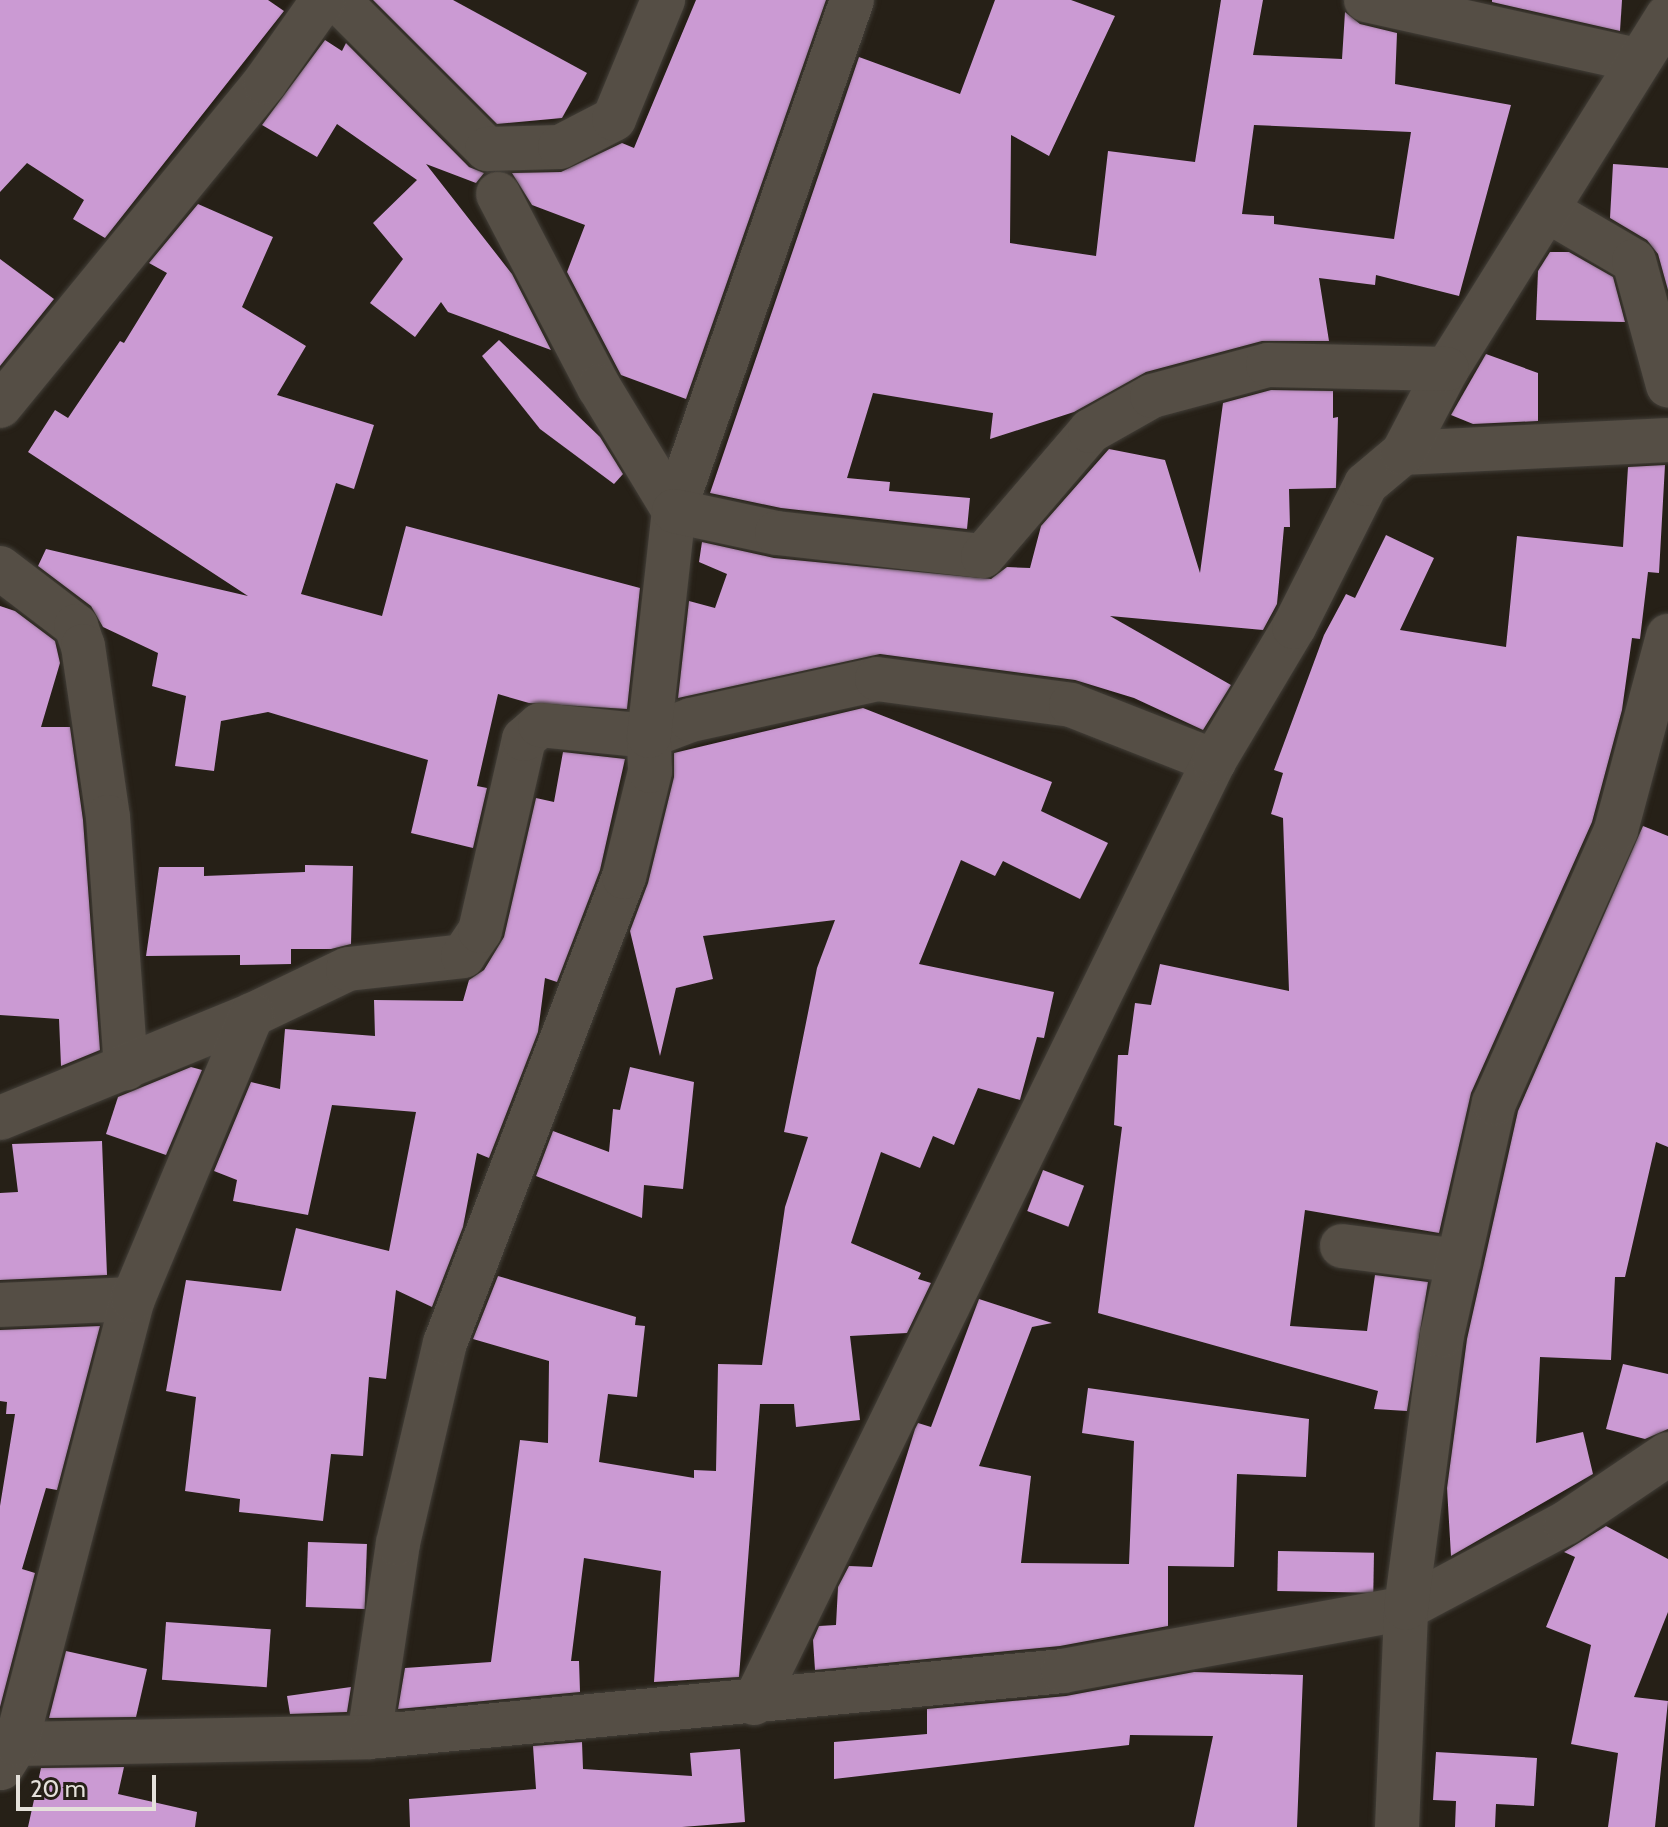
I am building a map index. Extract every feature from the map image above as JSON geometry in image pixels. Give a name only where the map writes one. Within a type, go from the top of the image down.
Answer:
[{"type":"street","points":[[0,406],[265,82],[323,0]]},
{"type":"street","points":[[338,0],[487,149],[560,147],[614,119],[663,0]]},
{"type":"street","points":[[369,1737],[398,1543],[445,1343],[624,877],[650,771],[649,736],[674,511],[852,0]]},
{"type":"street","points":[[1366,0],[1637,60]]},
{"type":"street","points":[[754,1703],[1214,761],[1294,627],[1366,484],[1403,453],[1447,369],[1550,212],[1637,60],[1668,16]]},
{"type":"street","points":[[498,194],[599,387],[674,511],[777,533],[983,556],[1090,431],[1152,396],[1268,365],[1447,369]]},
{"type":"street","points":[[1550,212],[1651,258],[1668,385]]},
{"type":"street","points":[[1403,453],[1668,440]]},
{"type":"street","points":[[0,568],[76,626],[83,646],[108,817],[126,1068]]},
{"type":"street","points":[[1397,1827],[1406,1608],[1442,1335],[1494,1103],[1616,830],[1668,636]]},
{"type":"street","points":[[0,1118],[252,1015],[348,969],[463,956],[480,931],[524,739],[540,725],[649,736],[691,720],[877,679],[1071,705],[1214,761]]},
{"type":"street","points":[[252,1015],[133,1299],[5,1751],[369,1737],[754,1703],[1063,1671],[1406,1608],[1566,1523],[1668,1454]]},
{"type":"street","points":[[1342,1246],[1459,1261]]},
{"type":"street","points":[[0,1305],[133,1299]]},
{"type":"building","points":[[0,0],[268,0],[284,11],[105,238],[73,219],[84,200],[27,163],[0,192]]},
{"type":"building","points":[[373,0],[453,0],[587,73],[562,118],[497,124]]},
{"type":"building","points":[[696,0],[826,0],[686,399],[621,375],[567,272],[585,225],[532,205],[512,173],[561,172],[622,143],[634,148]]},
{"type":"building","points":[[995,0],[1071,0],[1115,16],[1049,156],[1011,135],[1010,243],[1096,256],[1108,151],[1195,162],[1221,0],[1263,0],[1253,55],[1342,59],[1345,12],[1360,24],[1397,33],[1395,84],[1511,105],[1459,296],[1376,275],[1375,285],[1319,278],[1329,341],[1262,341],[1146,372],[1074,412],[990,439],[993,413],[873,393],[847,478],[890,482],[889,491],[970,498],[967,529],[781,508],[710,493],[859,57],[960,94]],"holes":[[[1254,125],[1411,132],[1394,239],[1274,224],[1274,216],[1242,214]]]},
{"type":"building","points":[[1622,0],[1620,31],[1492,2]]},
{"type":"building","points":[[325,40],[342,51],[346,43],[469,167],[484,173],[476,183],[426,164],[512,274],[551,350],[448,312],[441,302],[415,337],[370,303],[403,259],[373,223],[417,180],[337,124],[317,157],[262,125]]},
{"type":"building","points":[[1613,164],[1668,168],[1668,290],[1658,254],[1647,240],[1610,218]]},
{"type":"building","points":[[198,204],[273,237],[242,307],[306,346],[277,395],[374,425],[354,489],[336,483],[301,594],[382,616],[406,526],[640,588],[627,709],[529,703],[498,694],[477,786],[487,788],[473,848],[411,833],[428,760],[268,712],[221,721],[214,771],[175,766],[186,696],[152,686],[158,653],[103,627],[91,606],[38,566],[46,549],[248,596],[28,452],[55,410],[68,418],[120,341],[124,343],[167,273],[149,263]]},
{"type":"building","points":[[1550,252],[1569,252],[1613,277],[1625,322],[1536,320],[1538,271]]},
{"type":"building","points":[[0,259],[54,299],[0,366]]},
{"type":"building","points":[[499,340],[600,437],[623,474],[614,484],[540,429],[482,356]]},
{"type":"building","points":[[1486,354],[1538,373],[1538,421],[1473,424],[1451,415]]},
{"type":"building","points":[[1271,390],[1333,391],[1333,418],[1338,417],[1336,488],[1289,489],[1290,527],[1284,527],[1277,604],[1263,630],[1110,616],[1231,685],[1203,730],[1134,698],[1075,680],[880,654],[678,698],[689,601],[715,608],[727,574],[699,562],[702,542],[774,558],[991,579],[1007,567],[1030,568],[1041,526],[1109,449],[1165,460],[1200,573],[1223,403]]},
{"type":"building","points":[[1665,465],[1659,573],[1648,572],[1640,639],[1632,638],[1622,710],[1592,822],[1471,1093],[1439,1233],[1305,1210],[1290,1326],[1367,1331],[1375,1275],[1428,1282],[1407,1411],[1374,1409],[1378,1391],[1098,1313],[1122,1127],[1114,1125],[1118,1055],[1128,1055],[1135,1003],[1151,1005],[1160,964],[1289,991],[1283,818],[1271,814],[1283,773],[1274,770],[1324,635],[1346,594],[1355,598],[1386,535],[1434,558],[1400,630],[1506,647],[1517,536],[1623,547],[1628,467]]},
{"type":"building","points":[[0,606],[15,611],[55,641],[60,663],[41,727],[70,727],[83,820],[100,1050],[61,1066],[59,1019],[0,1015]]},
{"type":"building","points":[[863,708],[1052,782],[1041,811],[1108,843],[1080,899],[1003,861],[995,876],[961,860],[919,964],[1054,992],[1044,1038],[1037,1037],[1020,1100],[978,1088],[954,1145],[933,1136],[920,1168],[881,1152],[851,1243],[921,1273],[918,1279],[931,1283],[907,1333],[850,1336],[860,1420],[796,1427],[794,1404],[760,1404],[739,1677],[654,1682],[661,1571],[584,1558],[571,1661],[579,1661],[580,1692],[398,1709],[405,1668],[491,1662],[520,1440],[548,1443],[549,1361],[473,1339],[498,1276],[636,1317],[635,1325],[645,1326],[637,1397],[608,1394],[599,1462],[694,1478],[694,1470],[716,1471],[718,1364],[762,1365],[785,1207],[808,1137],[784,1132],[817,968],[835,920],[703,936],[713,979],[676,988],[660,1056],[630,931],[648,883],[674,777],[674,753]]},
{"type":"building","points":[[563,752],[625,759],[600,870],[557,982],[545,978],[538,1032],[489,1158],[477,1153],[463,1227],[432,1307],[396,1290],[386,1379],[369,1377],[363,1456],[331,1454],[323,1521],[239,1512],[240,1499],[185,1491],[196,1397],[166,1391],[186,1280],[281,1291],[296,1228],[389,1251],[416,1112],[332,1105],[308,1215],[233,1201],[237,1180],[214,1171],[251,1082],[280,1089],[285,1029],[375,1036],[374,1000],[463,1001],[469,980],[484,970],[504,937],[536,798],[554,802]]},
{"type":"building","points":[[1643,826],[1668,836],[1668,1147],[1656,1142],[1625,1277],[1615,1277],[1611,1360],[1540,1357],[1536,1443],[1583,1432],[1593,1474],[1451,1556],[1447,1488],[1467,1339],[1518,1111]]},
{"type":"building","points":[[305,865],[353,866],[351,944],[331,949],[291,949],[291,964],[240,965],[240,955],[146,956],[159,867],[204,867],[204,876],[305,872]]},
{"type":"building","points":[[191,1067],[202,1070],[166,1155],[106,1134],[118,1097]]},
{"type":"building","points":[[630,1067],[694,1082],[683,1189],[644,1185],[642,1218],[536,1176],[553,1131],[609,1152],[613,1109],[620,1110]]},
{"type":"building","points":[[102,1141],[107,1275],[0,1280],[0,1193],[18,1192],[12,1144]]},
{"type":"building","points":[[1043,1170],[1084,1186],[1068,1227],[1027,1211]]},
{"type":"building","points":[[979,1299],[1052,1323],[1032,1327],[979,1466],[1031,1476],[1021,1563],[1129,1564],[1134,1441],[1082,1433],[1088,1388],[1309,1419],[1306,1477],[1237,1474],[1234,1567],[1168,1566],[1168,1626],[1060,1646],[815,1670],[813,1640],[819,1626],[836,1625],[838,1587],[849,1566],[872,1567],[915,1429],[918,1423],[931,1427]]},
{"type":"building","points":[[100,1326],[57,1490],[46,1488],[22,1569],[35,1573],[0,1707],[0,1506],[15,1414],[6,1414],[7,1402],[0,1401],[0,1330]]},
{"type":"building","points":[[1623,1364],[1668,1374],[1668,1429],[1645,1439],[1606,1429]]},
{"type":"building","points":[[1606,1526],[1668,1559],[1668,1612],[1634,1697],[1668,1701],[1655,1827],[1608,1827],[1618,1753],[1571,1744],[1591,1645],[1546,1627],[1575,1557],[1564,1552]]},
{"type":"building","points":[[308,1542],[367,1544],[365,1609],[306,1607]]},
{"type":"building","points":[[1278,1551],[1374,1553],[1373,1593],[1277,1591]]},
{"type":"building","points":[[166,1622],[271,1629],[267,1687],[162,1680]]},
{"type":"building","points":[[66,1651],[147,1669],[136,1717],[49,1718]]},
{"type":"building","points":[[1194,1672],[1303,1675],[1297,1827],[1194,1827],[1213,1736],[1130,1735],[1129,1745],[834,1779],[834,1742],[927,1734],[927,1709],[1066,1696]]},
{"type":"building","points":[[351,1687],[347,1712],[290,1714],[287,1696]]},
{"type":"building","points":[[582,1742],[583,1769],[692,1776],[690,1753],[740,1749],[745,1822],[682,1827],[410,1827],[409,1799],[536,1789],[533,1746]]},
{"type":"building","points":[[1436,1752],[1537,1758],[1534,1806],[1496,1804],[1495,1827],[1455,1827],[1456,1801],[1433,1800]]},
{"type":"building","points":[[124,1767],[118,1794],[197,1812],[195,1827],[28,1827],[41,1768]]}]
